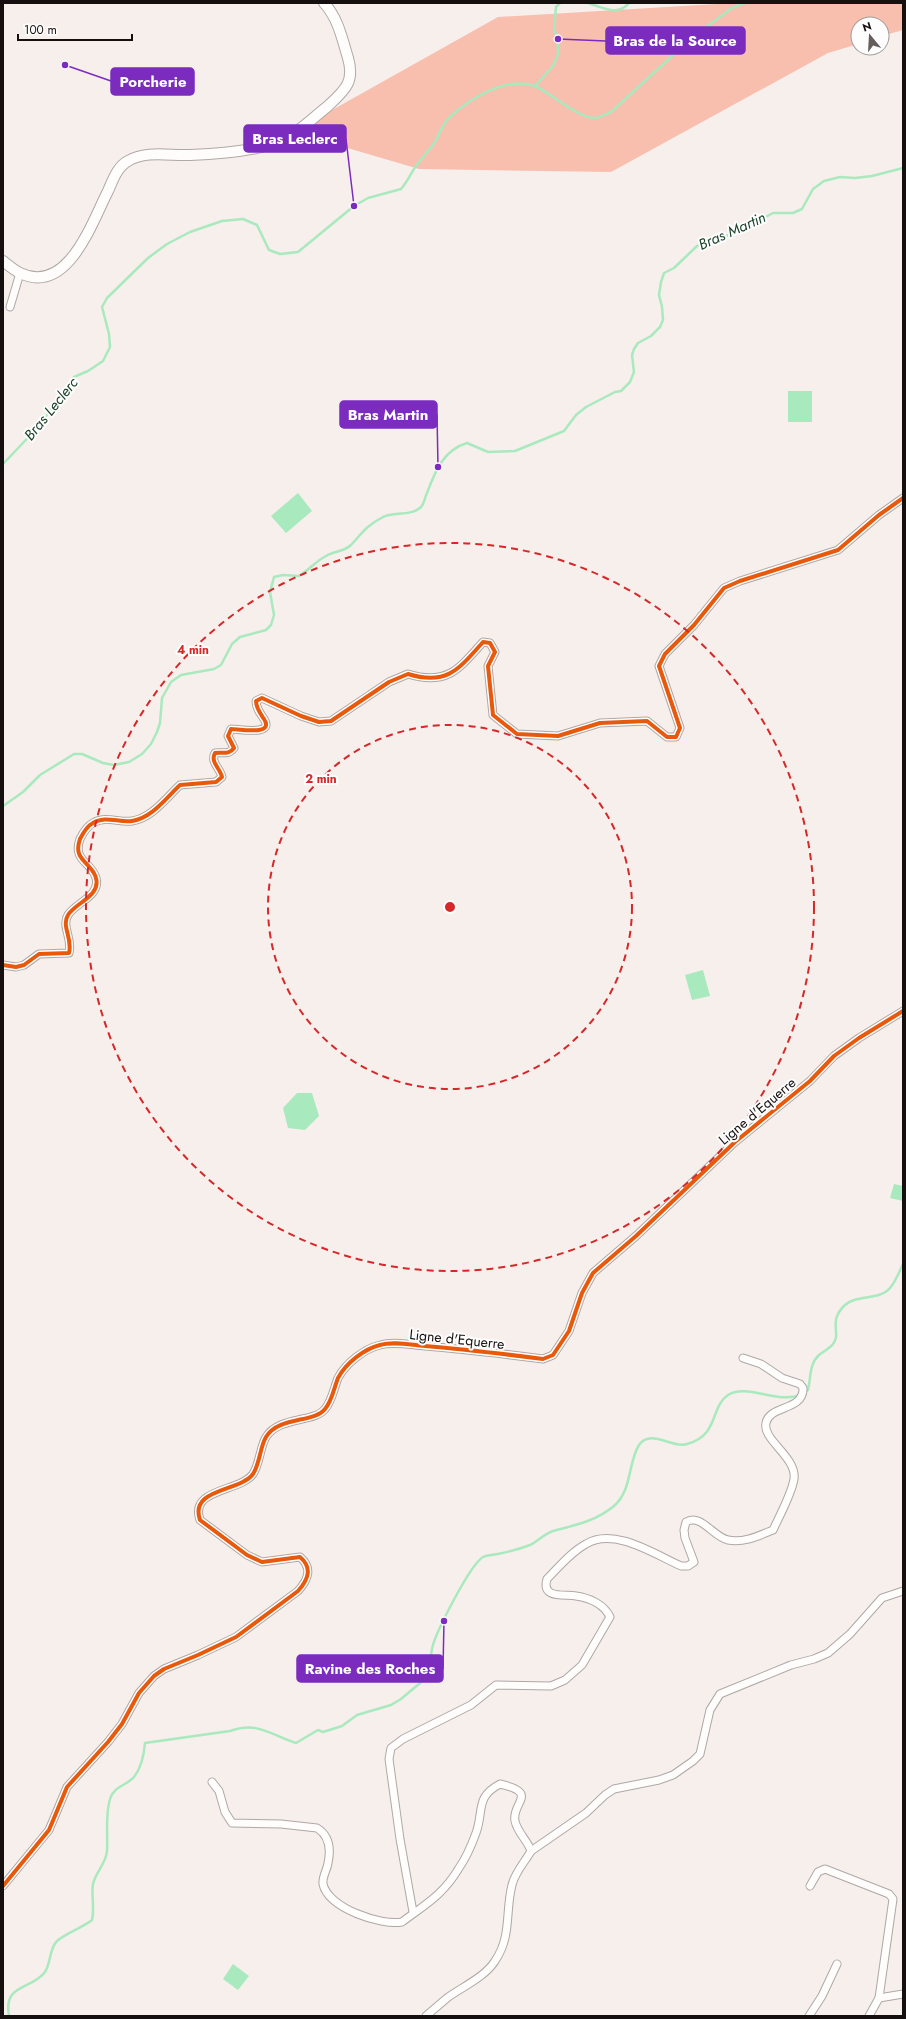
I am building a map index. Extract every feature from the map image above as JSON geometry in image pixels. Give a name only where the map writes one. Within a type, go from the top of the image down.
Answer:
[{"type":"main road","points":[[3,261],[20,273],[36,278],[52,275],[64,268],[72,260],[116,172],[126,162],[136,156],[190,155],[245,149],[284,139],[301,128],[343,92],[350,80],[351,67],[337,22],[324,3]]},
{"type":"street","points":[[10,307],[20,273]]},
{"type":"street","points":[[3,965],[16,967],[24,965],[39,954],[69,952],[72,945],[65,922],[68,914],[93,892],[97,884],[96,877],[79,855],[78,844],[82,833],[97,821],[106,819],[132,821],[141,818],[164,802],[180,786],[216,782],[220,780],[222,777],[221,772],[213,761],[215,753],[228,753],[234,748],[228,736],[228,731],[231,729],[258,731],[266,726],[265,721],[256,706],[256,702],[262,698],[301,716],[319,722],[331,721],[389,682],[408,674],[422,678],[446,676],[458,669],[483,642],[490,642],[495,652],[488,666],[494,715],[517,734],[558,736],[600,723],[647,721],[667,737],[676,737],[680,728],[659,666],[665,654],[694,625],[724,588],[740,581],[838,550],[879,515],[903,498]]},
{"type":"street","name":"Ligne d'Equerre","points":[[3,1886],[48,1830],[67,1787],[108,1742],[122,1724],[139,1693],[154,1676],[164,1669],[198,1656],[236,1637],[298,1591],[306,1582],[309,1574],[306,1563],[300,1557],[262,1562],[247,1556],[200,1520],[197,1512],[200,1503],[217,1491],[241,1483],[252,1474],[266,1437],[274,1428],[319,1414],[325,1409],[339,1376],[359,1354],[380,1345],[394,1344],[435,1347],[543,1359],[553,1355],[569,1331],[582,1293],[593,1273],[636,1236],[735,1142],[810,1081],[834,1056],[859,1038],[903,1011]]},
{"type":"street","points":[[413,1912],[400,1839],[389,1760],[392,1748],[403,1739],[471,1705],[496,1685],[551,1686],[565,1680],[582,1664],[610,1617],[603,1607],[587,1598],[552,1594],[547,1590],[545,1584],[547,1579],[576,1551],[586,1543],[596,1539],[608,1537],[624,1540],[681,1566],[688,1566],[694,1562],[684,1530],[686,1522],[691,1519],[697,1519],[718,1537],[728,1540],[746,1541],[773,1530],[794,1479],[793,1468],[787,1457],[774,1443],[765,1426],[766,1421],[771,1415],[796,1403],[802,1397],[803,1388],[800,1384],[782,1378],[761,1364],[743,1358]]},
{"type":"street","points":[[426,2016],[446,1999],[482,1974],[494,1963],[503,1948],[508,1925],[512,1885],[516,1873],[531,1851],[586,1814],[605,1795],[614,1789],[659,1780],[673,1775],[693,1761],[700,1754],[710,1710],[720,1694],[784,1667],[814,1659],[828,1653],[850,1634],[882,1598],[903,1591]]},
{"type":"street","points":[[212,1782],[219,1791],[225,1812],[232,1823],[300,1825],[317,1828],[326,1834],[329,1849],[328,1864],[322,1879],[323,1885],[332,1898],[346,1908],[376,1921],[396,1923],[402,1922],[413,1912],[443,1891],[460,1868],[477,1831],[483,1799],[492,1788],[500,1784],[518,1791],[522,1796],[522,1802],[514,1816],[515,1823],[531,1851]]},
{"type":"street","points":[[810,1886],[818,1872],[825,1869],[889,1894],[893,1899],[879,1998],[869,2016]]},
{"type":"street","points":[[809,2016],[822,1996],[837,1964]]},
{"type":"street","points":[[879,1998],[903,1994]]},
{"type":"shaded area","points":[[733,3],[903,3],[903,30],[890,34],[890,16],[850,16],[850,46],[828,53],[611,172],[419,169],[293,132],[498,17]]},
{"type":"shaded area","points":[[788,391],[812,391],[812,422],[788,422]]},
{"type":"shaded area","points":[[298,493],[312,511],[286,533],[271,516]]},
{"type":"shaded area","points":[[703,970],[710,996],[692,1000],[685,975]]},
{"type":"shaded area","points":[[297,1093],[312,1093],[319,1116],[305,1130],[288,1128],[283,1108]]},
{"type":"shaded area","points":[[894,1184],[903,1186],[903,1201],[890,1198]]},
{"type":"shaded area","points":[[233,1964],[249,1976],[238,1990],[223,1979]]},
{"type":"waterway","points":[[535,86],[553,66],[558,54],[558,39],[554,30],[556,7],[560,3]]},
{"type":"waterway","points":[[588,3],[609,10],[620,9],[629,3]]},
{"type":"waterway","name":"Bras Leclerc","points":[[3,464],[39,426],[74,377],[88,371],[103,361],[110,347],[109,334],[102,307],[107,298],[148,258],[167,244],[190,232],[222,221],[243,219],[257,225],[269,250],[280,254],[298,252],[354,206],[368,198],[401,189],[416,166],[435,142],[447,120],[478,96],[501,86],[524,84],[541,89],[579,114],[594,118],[601,117],[611,112],[694,36],[732,8],[744,3]]},
{"type":"waterway","name":"Bras Martin","points":[[3,806],[23,792],[40,775],[74,754],[82,754],[103,763],[114,765],[129,762],[142,754],[151,744],[157,732],[160,723],[162,698],[171,682],[181,675],[214,669],[221,665],[232,644],[240,637],[266,630],[271,625],[274,615],[270,592],[274,577],[283,575],[299,576],[322,558],[351,545],[369,526],[377,520],[383,517],[417,510],[423,504],[430,485],[441,463],[446,456],[459,446],[467,443],[488,452],[515,451],[564,431],[576,415],[586,407],[615,392],[621,391],[630,382],[634,372],[632,355],[634,349],[638,343],[651,336],[660,327],[663,320],[659,295],[664,273],[674,268],[697,246],[735,233],[773,213],[793,213],[802,209],[813,189],[824,181],[840,177],[855,178],[872,176],[903,168]]},
{"type":"waterway","points":[[804,1393],[808,1390],[813,1363],[819,1355],[832,1345],[835,1340],[836,1322],[840,1311],[850,1302],[880,1295],[885,1292],[894,1282],[903,1264]]},
{"type":"waterway","points":[[9,2016],[8,2005],[10,1998],[14,1992],[33,1982],[45,1972],[54,1944],[65,1935],[84,1926],[92,1920],[93,1884],[96,1875],[105,1860],[107,1851],[108,1805],[114,1791],[131,1780],[137,1773],[142,1761],[145,1743],[230,1731],[240,1728],[257,1728],[296,1743],[318,1730],[323,1732],[342,1726],[357,1715],[391,1705],[401,1699],[432,1673],[431,1652],[439,1629],[462,1585],[470,1572],[483,1557],[526,1546],[550,1532],[585,1522],[607,1511],[620,1500],[624,1493],[636,1452],[639,1445],[644,1440],[649,1438],[681,1445],[697,1440],[704,1435],[709,1428],[722,1400],[728,1395],[735,1392],[744,1391],[782,1397],[800,1395]]},
{"type":"cycle path","points":[[3,965],[16,967],[24,965],[39,954],[69,953],[70,943],[66,928],[66,919],[71,911],[95,890],[97,884],[91,868],[80,857],[78,846],[85,830],[91,824],[102,820],[132,821],[146,816],[158,807],[180,785],[216,782],[222,777],[214,762],[214,756],[215,753],[228,752],[234,748],[228,736],[231,729],[261,730],[265,728],[266,724],[257,708],[256,701],[262,698],[301,716],[319,722],[331,721],[389,682],[408,674],[433,678],[451,673],[467,660],[483,642],[490,643],[495,652],[488,666],[493,715],[517,734],[558,736],[600,723],[647,721],[667,737],[676,737],[680,728],[659,666],[665,654],[694,625],[724,588],[740,581],[838,550],[879,515],[903,498]]},
{"type":"cycle path","points":[[3,1886],[49,1830],[67,1787],[108,1742],[122,1724],[139,1693],[154,1676],[164,1669],[236,1637],[298,1591],[304,1583],[308,1570],[307,1565],[300,1557],[262,1562],[247,1555],[200,1520],[199,1510],[202,1502],[209,1496],[247,1480],[253,1474],[264,1441],[272,1430],[287,1423],[320,1413],[325,1409],[329,1402],[341,1372],[356,1357],[380,1345],[391,1343],[469,1350],[543,1359],[553,1355],[569,1331],[582,1293],[593,1273],[636,1236],[735,1142],[810,1081],[834,1056],[859,1038],[903,1011]]},
{"type":"place","name":"Bras de la Source","points":[[558,39]]},
{"type":"place","name":"Porcherie","points":[[65,65]]},
{"type":"place","name":"Bras Leclerc","points":[[354,206]]},
{"type":"place","name":"Bras Martin","points":[[438,467]]},
{"type":"place","name":"Ravine des Roches","points":[[444,1621]]}]
